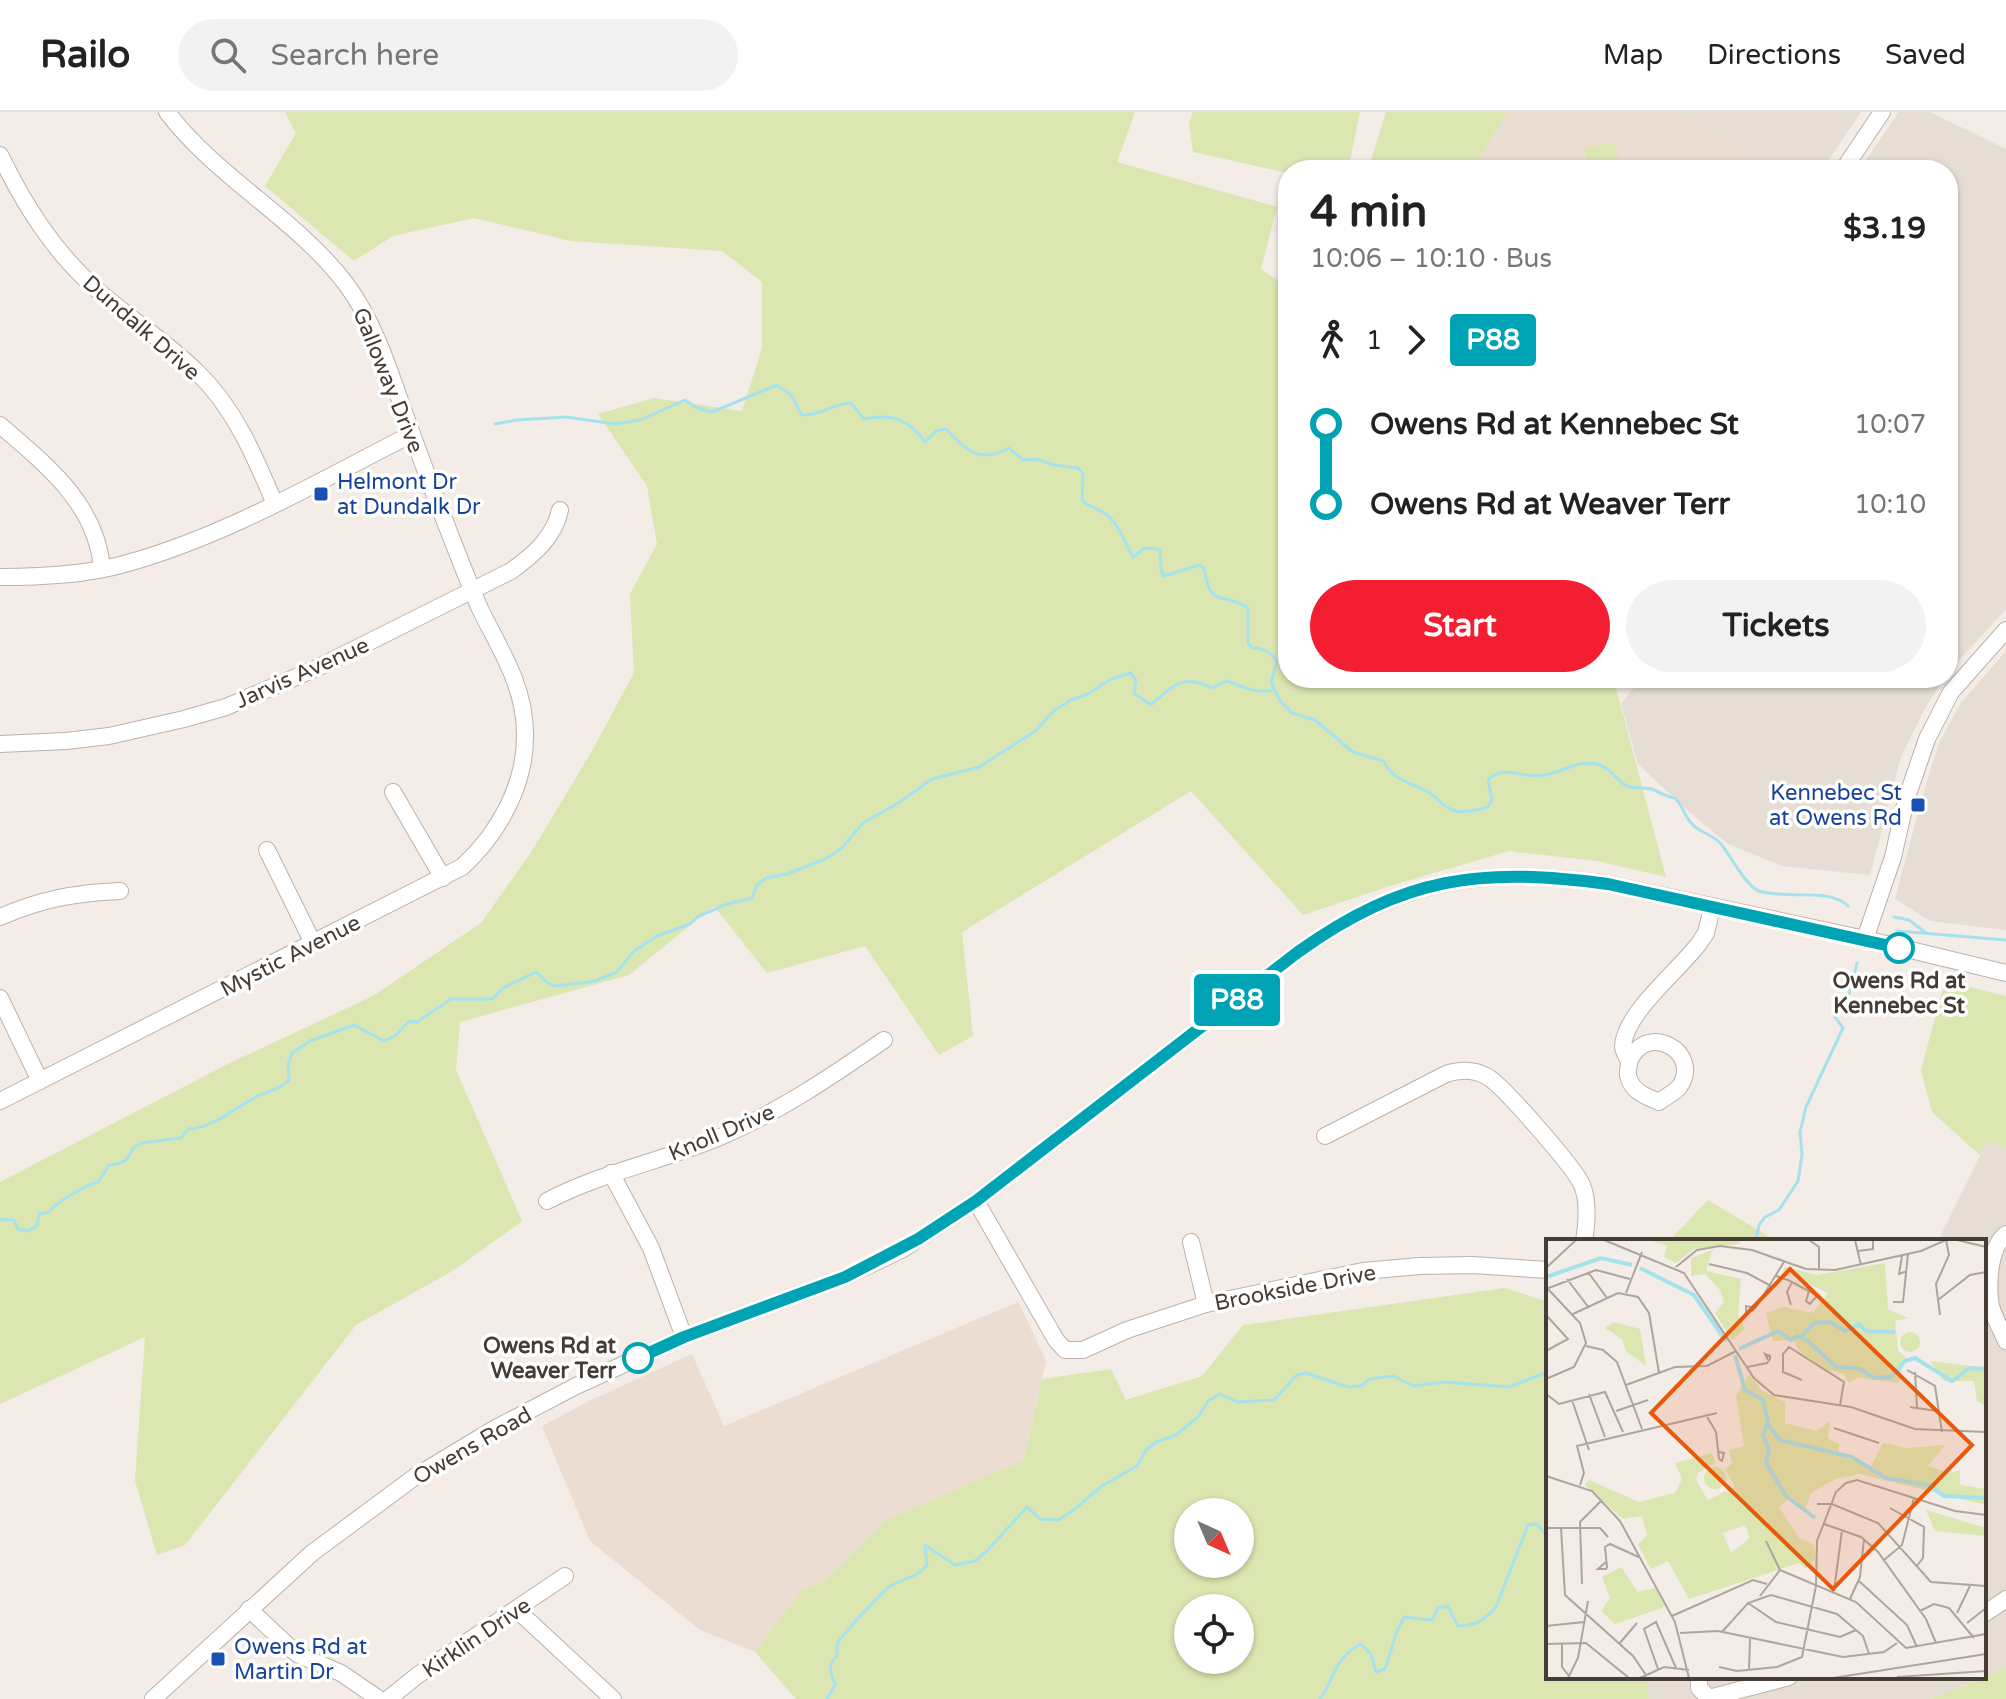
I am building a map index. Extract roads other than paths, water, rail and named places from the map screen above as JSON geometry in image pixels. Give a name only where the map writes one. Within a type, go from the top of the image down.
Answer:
[{"type":"street","name":"Galloway Drive","points":[[167,112],[233,179],[313,246],[349,288],[365,314],[473,592],[517,682],[524,715],[524,755]]},
{"type":"street","points":[[1850,160],[1882,112]]},
{"type":"street","name":"Dundalk Drive","points":[[0,155],[29,210],[74,268],[200,374],[218,396],[242,431],[275,504]]},
{"type":"street","points":[[0,425],[65,483],[90,523],[100,546],[102,568]]},
{"type":"street","points":[[0,577],[48,577],[124,564],[202,538],[412,434]]},
{"type":"street","name":"Jarvis Avenue","points":[[0,744],[109,736],[226,707],[319,667],[473,592],[530,558],[549,536],[560,510]]},
{"type":"street","points":[[1958,684],[2006,630]]},
{"type":"street","points":[[1865,939],[1927,739],[1955,688]]},
{"type":"street","name":"Mystic Avenue","points":[[0,1101],[462,867],[483,847],[515,792],[524,755]]},
{"type":"street","points":[[393,792],[443,878]]},
{"type":"street","points":[[267,850],[313,943]]},
{"type":"street","name":"Owens Road","points":[[153,1699],[312,1553],[416,1476],[576,1386],[684,1337],[845,1277],[903,1249],[976,1201],[1298,952],[1330,929],[1374,905],[1442,883],[1471,878],[1537,876],[1608,884],[1865,939],[2006,973]]},
{"type":"street","points":[[0,917],[53,897],[120,891]]},
{"type":"street","points":[[1629,1062],[1623,1047],[1628,1030],[1700,942],[1706,933],[1712,908]]},
{"type":"street","points":[[0,998],[40,1081]]},
{"type":"street","name":"Knoll Drive","points":[[547,1201],[578,1185],[719,1137],[762,1117],[831,1077],[884,1040]]},
{"type":"street","points":[[1325,1136],[1446,1074],[1458,1070],[1481,1074],[1512,1100],[1580,1182],[1586,1208],[1584,1239]]},
{"type":"street","points":[[611,1173],[651,1248],[684,1337]]},
{"type":"street","name":"Brookside Drive","points":[[976,1201],[1056,1340],[1065,1350],[1076,1352],[1127,1330],[1206,1304],[1363,1271],[1472,1265],[1546,1270]]},
{"type":"street","points":[[2006,1234],[2001,1237],[1992,1257],[1998,1285],[1989,1302],[2006,1341]]},
{"type":"street","points":[[1191,1242],[1206,1304]]},
{"type":"street","name":"Kirklin Drive","points":[[388,1699],[418,1675],[565,1576]]},
{"type":"street","points":[[1986,1613],[2006,1599]]},
{"type":"street","points":[[249,1609],[297,1654],[341,1673],[379,1699]]},
{"type":"street","points":[[517,1610],[613,1699]]},
{"type":"street","points":[[1699,1679],[1699,1688],[1709,1698],[1775,1679]]},
{"type":"waterway","points":[[495,424],[566,417],[615,424],[640,420],[685,400],[697,408],[712,412],[777,385],[791,395],[802,415],[851,403],[864,419],[883,417],[899,420],[913,428],[925,442],[936,431],[946,429],[967,448],[981,455],[1009,448],[1023,460],[1037,459],[1078,468],[1083,474],[1082,500],[1114,522],[1133,557],[1145,548],[1160,549],[1164,576],[1199,565],[1204,568],[1214,595],[1248,608],[1248,643],[1252,648],[1267,651],[1277,662],[1271,682],[1280,701],[1292,713],[1315,720],[1353,752],[1384,761],[1397,777],[1430,793],[1448,808],[1464,812],[1488,807],[1492,800],[1488,780],[1498,773],[1543,776],[1580,764],[1596,764],[1627,786],[1652,789],[1675,798],[1691,823],[1718,841],[1743,877],[1759,891],[1830,897],[1848,906]]},
{"type":"waterway","points":[[0,1219],[14,1220],[18,1229],[28,1231],[37,1226],[39,1214],[49,1212],[71,1195],[98,1182],[109,1165],[124,1161],[133,1148],[142,1143],[181,1138],[188,1129],[215,1121],[281,1086],[289,1080],[288,1065],[292,1053],[310,1041],[354,1025],[384,1041],[395,1036],[409,1021],[417,1022],[451,999],[492,999],[503,988],[536,972],[549,984],[557,986],[595,981],[617,972],[633,952],[657,936],[690,924],[697,917],[727,904],[752,898],[757,885],[766,878],[787,874],[825,859],[841,849],[863,823],[932,779],[979,767],[1034,732],[1055,710],[1111,679],[1131,673],[1136,680],[1134,693],[1151,705],[1172,687],[1185,682],[1211,688],[1227,681],[1255,690],[1274,690]]},
{"type":"waterway","points":[[1894,917],[1909,920],[1926,933]]},
{"type":"waterway","points":[[1897,931],[2006,940]]},
{"type":"waterway","points":[[1756,1239],[1759,1225],[1765,1217],[1779,1210],[1798,1181],[1802,1155],[1800,1132],[1806,1107],[1843,1028],[1835,1017],[1835,1008],[1847,1002],[1857,963]]},
{"type":"waterway","points":[[827,1699],[835,1685],[830,1666],[837,1656],[840,1639],[889,1587],[918,1573],[927,1565],[925,1545],[955,1565],[975,1561],[1027,1507],[1040,1519],[1058,1520],[1102,1486],[1137,1466],[1146,1450],[1156,1442],[1176,1435],[1199,1416],[1208,1401],[1220,1394],[1237,1402],[1274,1400],[1297,1375],[1306,1373],[1348,1387],[1361,1386],[1370,1379],[1393,1376],[1414,1386],[1444,1382],[1509,1387],[1546,1373]]},
{"type":"waterway","points":[[1320,1699],[1340,1662],[1361,1644],[1371,1654],[1376,1672],[1385,1669],[1404,1617],[1432,1620],[1438,1608],[1448,1606],[1458,1626],[1484,1619],[1496,1607],[1528,1525],[1537,1524],[1546,1534]]},
{"type":"place","name":"Helmont Dr at Dundalk Dr","points":[[321,494]]},
{"type":"place","name":"Kennebec St at Owens Rd","points":[[1918,805]]},
{"type":"place","name":"Owens Rd at Kennebec St","points":[[1899,948]]},
{"type":"place","name":"Owens Rd at Weaver Terr","points":[[638,1358]]},
{"type":"place","name":"Owens Rd at Martin Dr","points":[[218,1659]]}]
